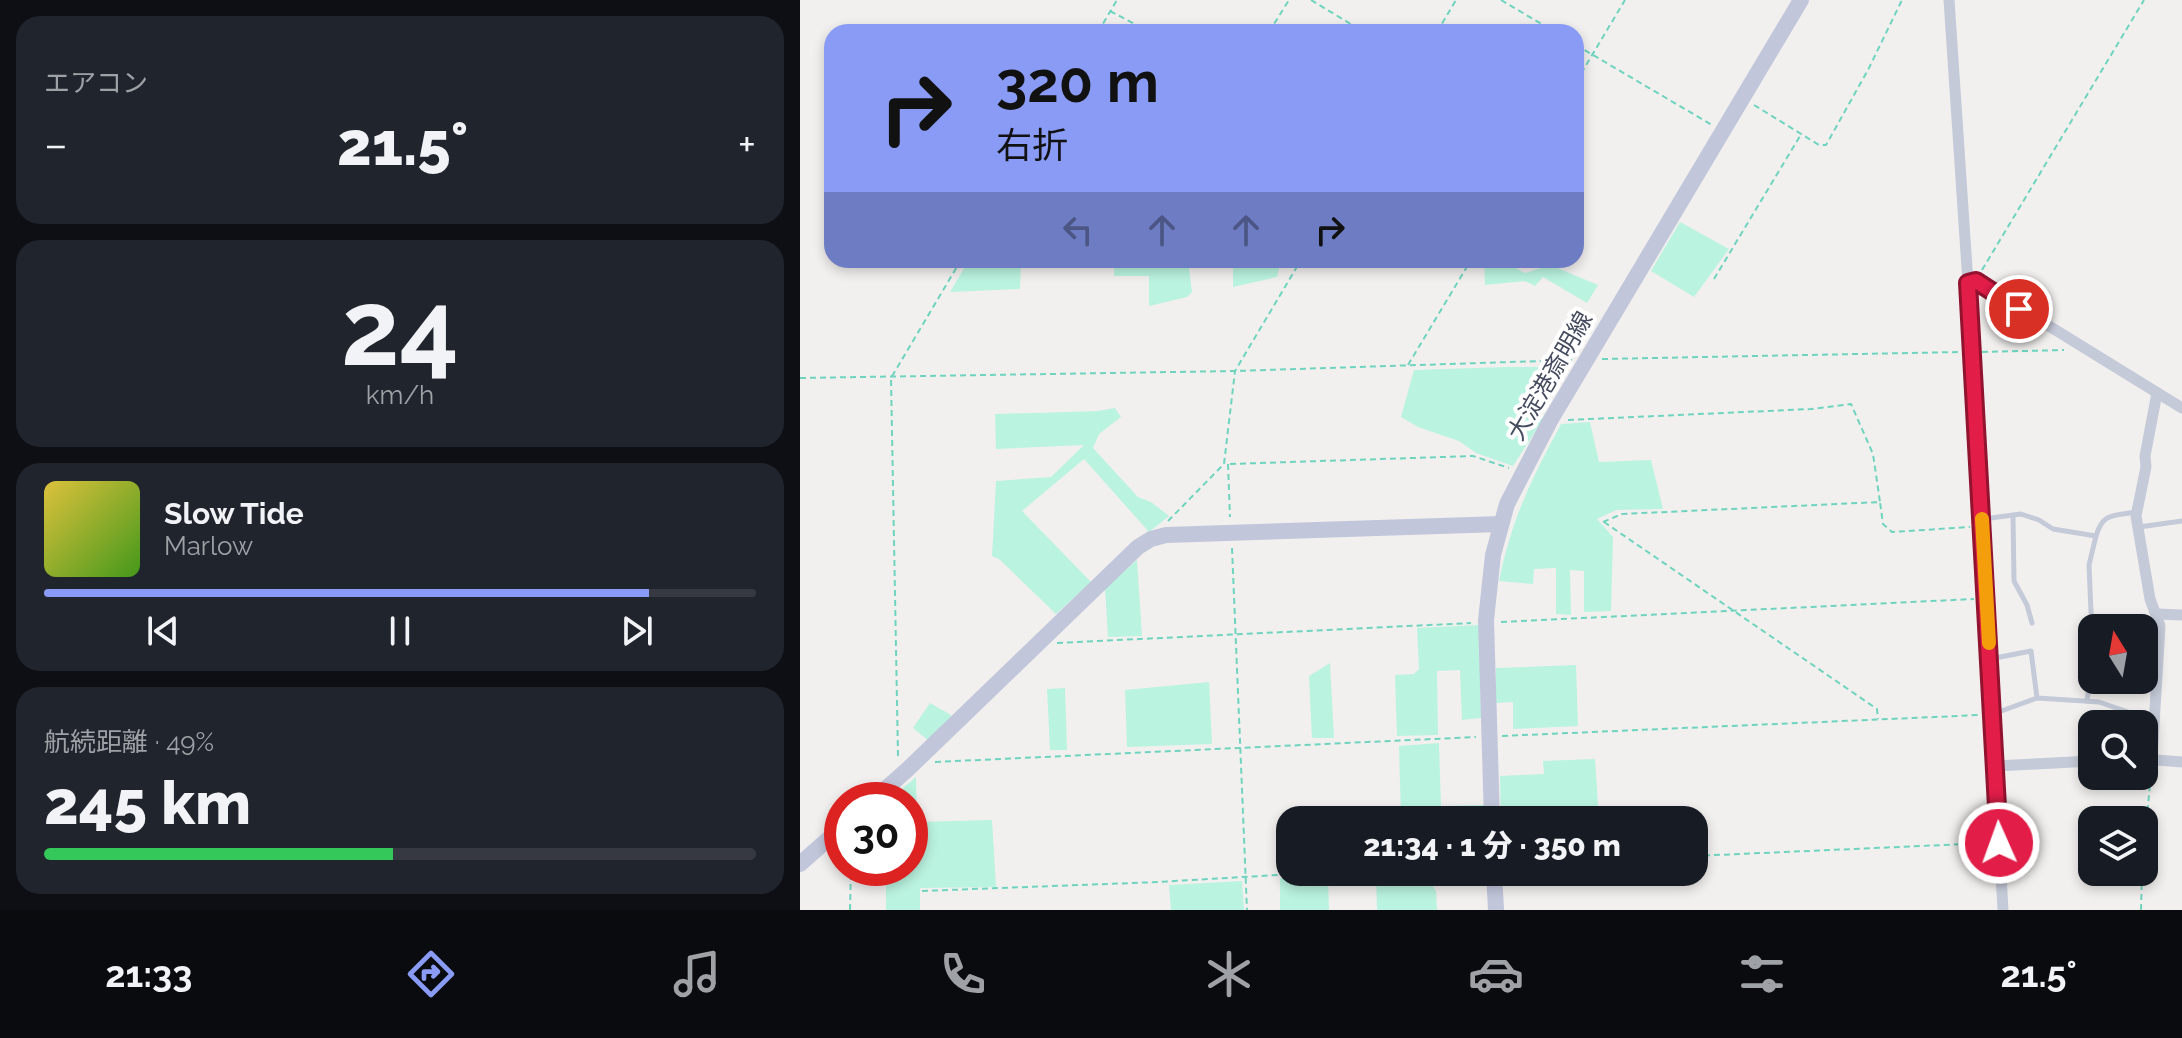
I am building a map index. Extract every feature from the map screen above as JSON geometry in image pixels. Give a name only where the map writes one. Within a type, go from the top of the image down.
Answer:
[{"type":"main road","name":"大淀港斎明線","points":[[1491,806],[1486,622],[1490,574],[1501,524],[1522,473],[1550,421],[1801,0]]},
{"type":"main road","points":[[894,782],[1138,547],[1151,539],[1166,535],[1501,524]]},
{"type":"main road","points":[[800,864],[824,843]]},
{"type":"main road","points":[[1495,886],[1496,910]]},
{"type":"street","points":[[1949,0],[1972,282],[1972,352],[2003,910]]},
{"type":"street","points":[[1972,282],[2182,408]]},
{"type":"street","points":[[2157,393],[2145,456],[2137,527],[2150,599],[2158,614],[2158,644]]},
{"type":"street","points":[[2158,614],[2182,615]]},
{"type":"street","points":[[2158,759],[2182,762]]},
{"type":"street","points":[[1996,766],[2078,762]]},
{"type":"lane","points":[[2091,614],[2089,565],[2100,523],[2107,517],[2137,512]]},
{"type":"lane","points":[[1982,523],[2021,514],[2053,529],[2096,536]]},
{"type":"lane","points":[[2013,516],[2014,581],[2027,605],[2032,623]]},
{"type":"lane","points":[[2137,527],[2182,521]]},
{"type":"lane","points":[[1990,659],[2031,651],[2037,698]]},
{"type":"lane","points":[[2087,701],[2088,694]]},
{"type":"lane","points":[[1993,714],[2037,698],[2099,702],[2122,710]]},
{"type":"path","points":[[1103,24],[1117,0]]},
{"type":"path","points":[[1274,24],[1289,0]]},
{"type":"path","points":[[1311,0],[1351,24]]},
{"type":"path","points":[[1442,24],[1456,0]]},
{"type":"path","points":[[1501,0],[1542,24]]},
{"type":"path","points":[[1584,69],[1625,0]]},
{"type":"path","points":[[1743,98],[1801,135],[1819,145],[1826,145],[1902,0]]},
{"type":"path","points":[[1972,282],[2144,0]]},
{"type":"path","points":[[1110,11],[1135,24]]},
{"type":"path","points":[[1584,49],[1723,132]]},
{"type":"path","points":[[1714,279],[1801,135]]},
{"type":"path","points":[[899,778],[891,378],[956,268]]},
{"type":"path","points":[[1247,910],[1226,464],[1235,371],[1296,268]]},
{"type":"path","points":[[1408,365],[1466,268]]},
{"type":"path","points":[[800,378],[1235,371],[1587,359],[2085,350]]},
{"type":"path","points":[[1550,421],[1811,409],[1851,404],[1873,454],[1883,524],[1892,532],[1982,523]]},
{"type":"path","points":[[1151,539],[1226,464],[1473,456],[1522,473]]},
{"type":"path","points":[[1878,719],[1877,709],[1603,522],[1622,514],[1880,502]]},
{"type":"path","points":[[1046,637],[1055,643],[1986,598]]},
{"type":"path","points":[[919,759],[937,762],[1993,714]]},
{"type":"path","points":[[1708,855],[1999,843]]},
{"type":"path","points":[[922,891],[1276,875]]},
{"type":"path","points":[[850,910],[851,886]]},
{"type":"path","points":[[2141,910],[2142,886]]},
{"type":"green space","points":[[1680,222],[1729,249],[1694,297],[1651,271]]},
{"type":"green space","points":[[964,268],[1021,268],[1020,289],[950,292]]},
{"type":"green space","points":[[1114,268],[1189,268],[1192,292],[1187,297],[1149,306],[1149,276],[1114,276]]},
{"type":"green space","points":[[1233,268],[1279,268],[1277,277],[1233,287]]},
{"type":"green space","points":[[1484,268],[1516,268],[1525,273],[1541,268],[1557,268],[1598,285],[1587,303],[1543,277],[1535,286],[1525,281],[1485,285]]},
{"type":"green space","points":[[1544,367],[1519,406],[1544,418],[1513,466],[1476,453],[1459,441],[1418,427],[1401,417],[1414,370]]},
{"type":"green space","points":[[1115,408],[1121,417],[1099,434],[1093,448],[1138,497],[1151,502],[1169,516],[1149,532],[1084,459],[1022,511],[1091,582],[1056,614],[999,559],[992,556],[996,481],[1051,477],[1084,445],[996,449],[995,414]]},
{"type":"green space","points":[[1590,422],[1599,462],[1651,460],[1663,509],[1616,510],[1597,519],[1613,537],[1611,611],[1584,612],[1584,571],[1570,570],[1571,615],[1556,614],[1556,568],[1534,569],[1533,584],[1499,581],[1524,500],[1561,424]]},
{"type":"green space","points":[[1137,560],[1142,636],[1108,637],[1105,588]]},
{"type":"green space","points":[[1479,625],[1481,718],[1462,720],[1460,670],[1437,671],[1438,735],[1397,736],[1395,675],[1414,674],[1419,669],[1417,628]]},
{"type":"green space","points":[[1330,663],[1334,738],[1312,738],[1309,676]]},
{"type":"green space","points":[[1576,665],[1578,726],[1513,729],[1513,702],[1496,703],[1496,668]]},
{"type":"green space","points":[[1209,682],[1212,744],[1127,747],[1125,690]]},
{"type":"green space","points":[[1065,688],[1067,750],[1050,750],[1047,689]]},
{"type":"green space","points":[[930,703],[951,715],[949,722],[929,741],[913,728]]},
{"type":"green space","points":[[1439,743],[1441,806],[1401,806],[1399,746]]},
{"type":"green space","points":[[1595,759],[1598,806],[1501,806],[1500,776],[1544,774],[1543,761]]},
{"type":"green space","points":[[992,820],[996,887],[920,888],[920,910],[886,910],[886,886],[928,886],[928,822]]},
{"type":"green space","points":[[1242,881],[1244,910],[1171,910],[1169,885]]},
{"type":"green space","points":[[1280,886],[1328,886],[1329,910],[1280,910]]},
{"type":"green space","points":[[1376,886],[1433,886],[1436,891],[1437,910],[1377,910]]},
{"type":"slow traffic","points":[[1982,519],[1989,643]]},
{"type":"route","points":[[1999,843],[1968,283],[1976,281],[2019,309]]}]
